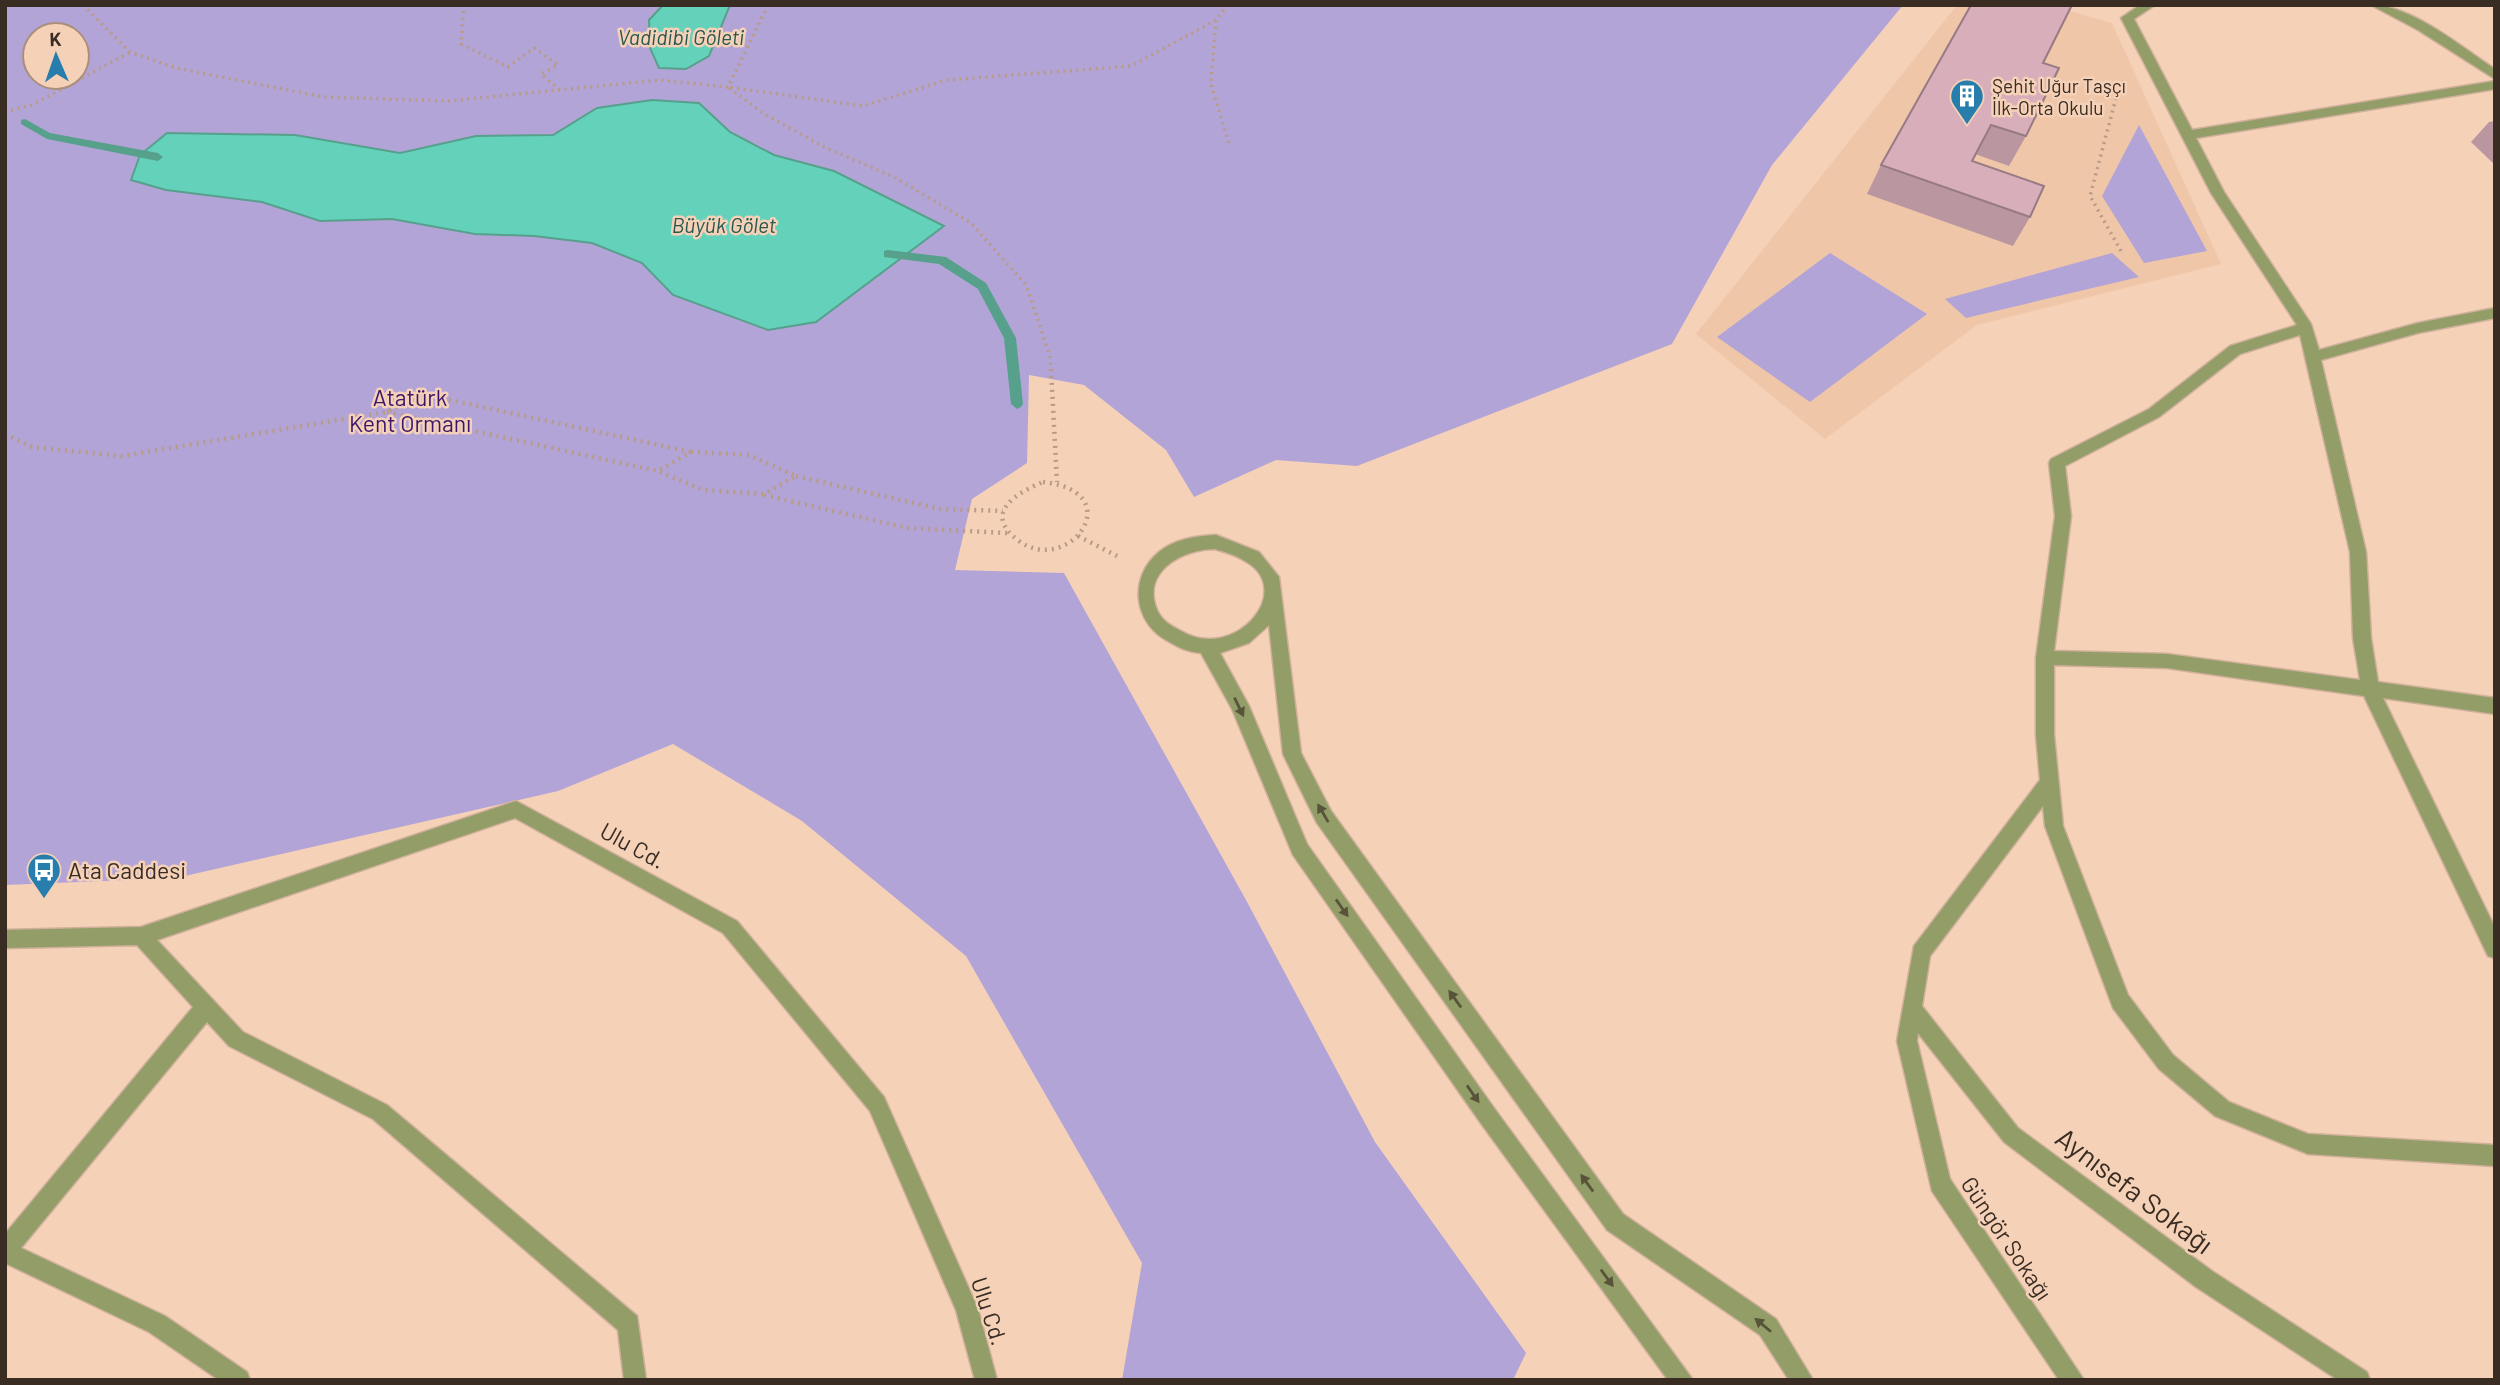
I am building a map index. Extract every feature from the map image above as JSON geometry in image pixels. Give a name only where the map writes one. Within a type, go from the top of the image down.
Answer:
[{"type":"street","points":[[2149,5],[2127,18],[2218,193],[2306,328],[2358,552],[2362,638],[2370,689],[2495,948]]},
{"type":"street","points":[[2377,5],[2422,27],[2495,75]]},
{"type":"street","points":[[2188,135],[2495,85]]},
{"type":"street","points":[[2313,357],[2418,328],[2495,313]]},
{"type":"street","points":[[2306,328],[2235,350],[2154,413],[2057,463],[2063,516],[2045,658],[2045,735],[2054,826],[2120,1002],[2166,1062],[2222,1109],[2308,1144],[2495,1156]]},
{"type":"street","points":[[1273,589],[1271,607],[1262,624],[1246,637],[1227,645],[1207,647],[1178,640],[1155,624],[1147,608],[1145,592],[1149,575],[1159,561],[1174,550],[1195,543],[1216,542],[1237,547],[1255,556],[1268,571],[1273,589],[1292,754],[1324,817],[1615,1222],[1768,1327],[1802,1380]]},
{"type":"street","points":[[1207,647],[1240,706],[1300,849],[1487,1115],[1682,1380]]},
{"type":"street","points":[[2045,658],[2167,661],[2495,706]]},
{"type":"street","name":"Güngör Sokağı","points":[[2050,782],[1921,953],[1907,1041],[1940,1183],[2073,1380]]},
{"type":"street","name":"Ulu Cd.","points":[[5,939],[141,936],[516,808],[730,928],[877,1104],[967,1309],[986,1380]]},
{"type":"street","points":[[141,936],[236,1039],[380,1112],[629,1324],[635,1380]]},
{"type":"street","points":[[206,1007],[5,1251],[157,1324],[239,1380]]},
{"type":"street","name":"Aynısefa Sokağı","points":[[1912,1009],[2011,1135],[2204,1279],[2358,1380]]},
{"type":"path","points":[[83,5],[130,52],[176,68],[324,97],[448,101],[660,80],[863,106],[947,80],[1131,66],[1216,20],[1228,5]]},
{"type":"path","points":[[464,5],[461,44],[508,67],[534,48],[558,65],[541,74],[562,91]]},
{"type":"path","points":[[729,87],[768,5]]},
{"type":"path","points":[[1216,20],[1210,84],[1229,144]]},
{"type":"path","points":[[5,112],[32,105],[130,52]]},
{"type":"path","points":[[2121,251],[2090,196],[2120,83],[2158,77]]},
{"type":"path","points":[[729,87],[762,113],[824,146],[894,177],[971,223],[1026,285],[1050,356],[1057,482]]},
{"type":"path","points":[[5,434],[32,447],[122,456],[386,412],[427,395],[691,452],[749,455],[796,475],[940,509],[1003,511]]},
{"type":"path","points":[[386,412],[658,471],[703,490],[764,494],[908,528],[1007,533],[1027,547],[1040,549],[1068,543],[1078,536],[1086,525],[1089,514],[1087,503],[1080,493],[1070,486],[1043,481],[1017,492],[1003,511],[1003,523],[1007,533]]},
{"type":"path","points":[[658,471],[691,452]]},
{"type":"path","points":[[764,494],[796,475]]},
{"type":"path","points":[[1078,536],[1124,560]]},
{"type":"shaded area","points":[[1957,5],[2049,5],[2112,23],[2221,264],[1977,325],[1825,439],[1696,334]]},
{"type":"green space","name":"Atatürk Kent Ormanı","points":[[5,5],[1903,5],[1772,165],[1672,344],[1357,466],[1276,460],[1194,497],[1166,450],[1084,385],[1029,375],[1027,463],[972,499],[955,570],[1064,573],[1246,900],[1375,1142],[1526,1353],[1513,1380],[1122,1380],[1142,1263],[966,956],[802,821],[673,744],[558,791],[176,878],[5,885]]},
{"type":"green space","points":[[2139,125],[2207,251],[2144,263],[2102,196]]},
{"type":"green space","points":[[1830,253],[1927,314],[1810,402],[1717,337]]},
{"type":"green space","points":[[2112,253],[2139,277],[1966,318],[1945,299]]},
{"type":"water","name":"Vadidibi Göleti","points":[[663,5],[730,5],[709,56],[686,69],[659,68],[650,48],[649,20]]},
{"type":"water","name":"Büyük Gölet","points":[[652,100],[699,103],[730,132],[774,155],[834,171],[944,226],[816,322],[768,330],[673,295],[642,263],[592,243],[534,236],[475,234],[392,219],[320,221],[262,202],[166,190],[131,180],[140,155],[167,133],[295,135],[400,153],[476,136],[553,135],[597,108]]},
{"type":"building","name":"Şehit Uğur Taşçı İlk-Orta Okulu","points":[[1971,5],[2072,5],[2043,63],[2059,68],[2026,136],[1991,125],[1972,161],[2044,186],[2030,217],[1881,165]]},
{"type":"waterway","points":[[25,122],[47,136],[158,157]]},
{"type":"waterway","points":[[888,254],[942,260],[982,286],[1010,338],[1017,404]]},
{"type":"place","name":"Şehit Uğur Taşçı İlk-Orta Okulu","points":[[1967,126]]},
{"type":"place","name":"Ata Caddesi","points":[[44,900]]}]
